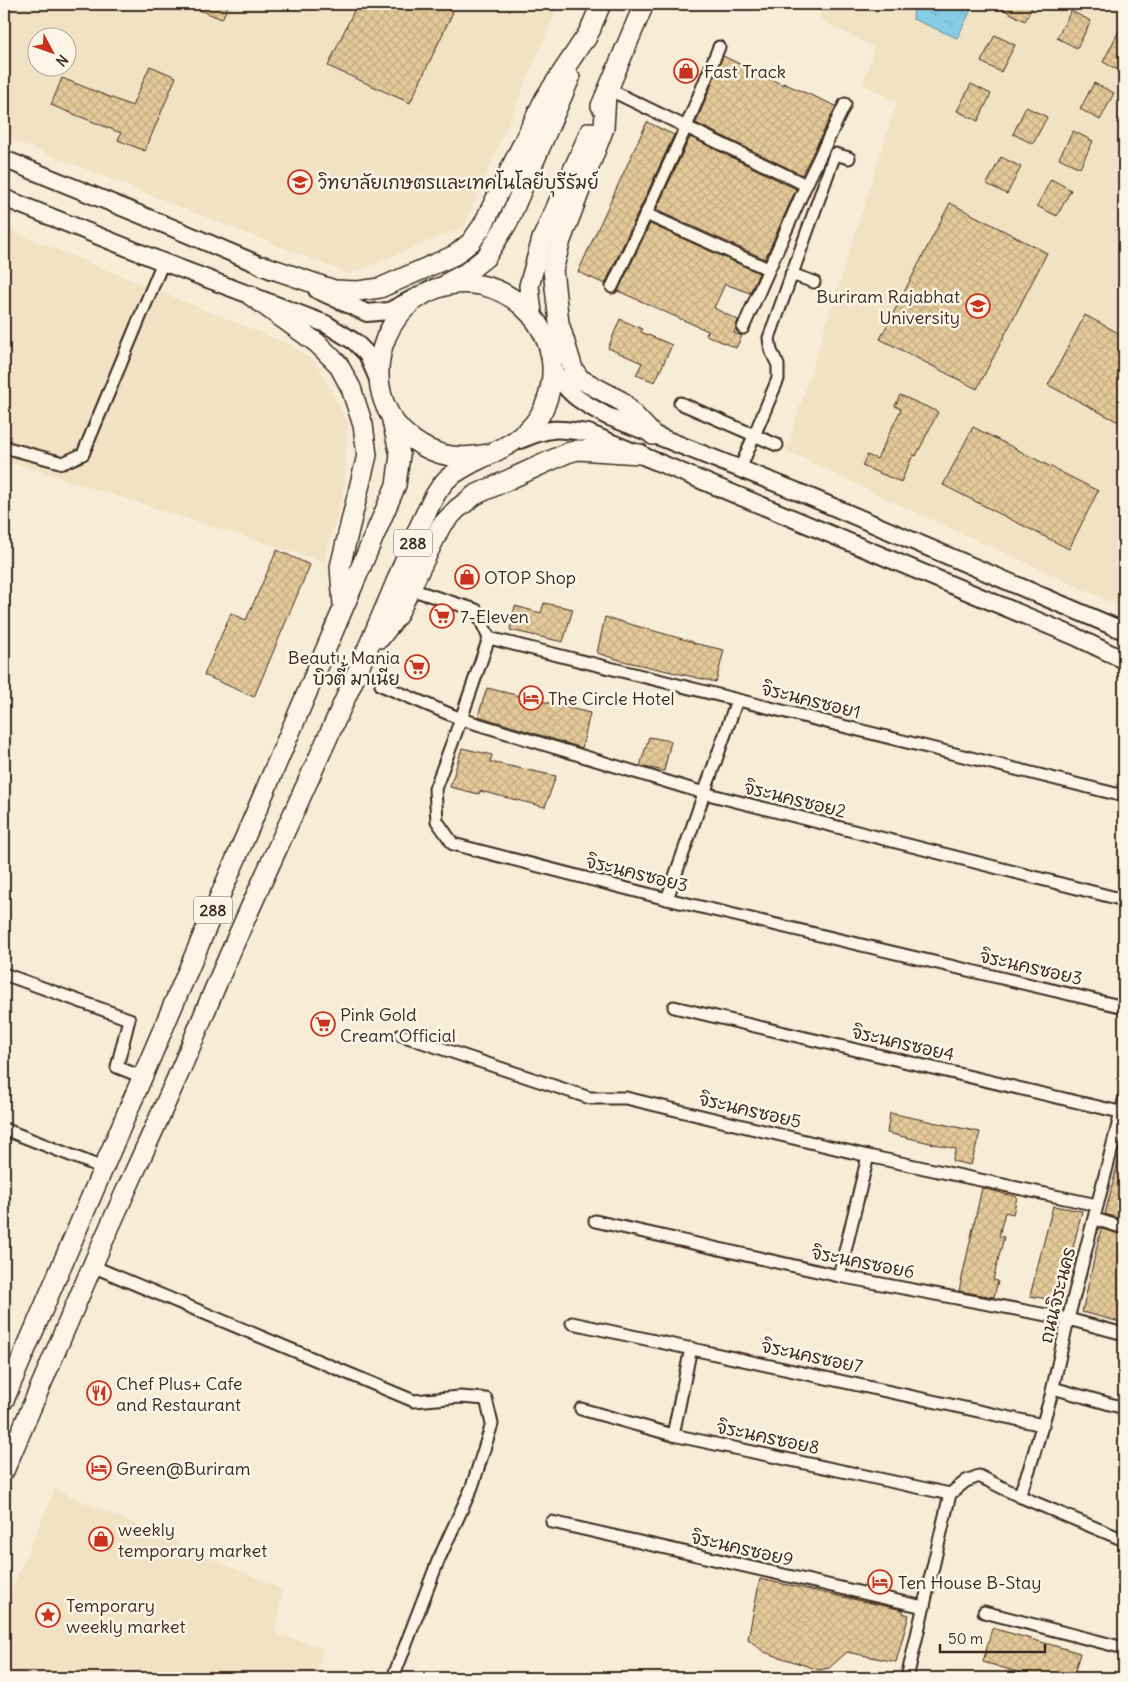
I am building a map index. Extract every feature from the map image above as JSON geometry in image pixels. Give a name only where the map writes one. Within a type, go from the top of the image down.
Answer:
[{"type":"main road","points":[[4,159],[264,266],[366,313],[389,311],[466,273],[486,257],[508,222],[601,4]]},
{"type":"main road","points":[[532,313],[529,286],[542,239],[644,4]]},
{"type":"main road","points":[[264,266],[334,290],[358,291],[380,288],[455,255],[471,242],[483,225],[545,98],[591,29]]},
{"type":"main road","points":[[607,92],[604,128],[561,240],[553,270],[559,323],[573,369],[580,379],[621,401],[652,435]]},
{"type":"main road","points":[[4,198],[163,262],[326,324],[355,342],[367,354],[378,379],[382,398],[390,416],[405,434],[424,448],[446,456],[470,458],[493,453],[542,430],[561,428],[588,433],[1065,632],[1124,660]]},
{"type":"main road","points":[[439,287],[464,283],[490,286],[513,296],[532,313],[547,339],[553,369],[562,386],[577,400],[607,416],[805,495],[1124,631]]},
{"type":"main road","points":[[250,295],[317,343],[338,364],[351,388],[363,425],[367,455],[340,567],[343,608]]},
{"type":"main road","points":[[378,379],[380,354],[388,331],[402,310],[422,295]]},
{"type":"main road","points":[[514,442],[530,428],[543,410],[550,390],[553,369]]},
{"type":"main road","name":"288","points":[[4,1400],[396,485],[400,455],[397,437],[390,416]]},
{"type":"main road","points":[[363,658],[397,616],[441,526],[457,509],[475,495],[567,453],[578,450],[640,454]]},
{"type":"main road","name":"288","points":[[4,1471],[92,1266],[173,1087],[222,972],[428,508],[446,479],[493,453]]},
{"type":"street","points":[[612,287],[686,127],[719,47]]},
{"type":"street","points":[[607,92],[686,127],[806,186]]},
{"type":"street","points":[[743,328],[806,186],[845,104]]},
{"type":"street","points":[[740,469],[778,379],[778,365],[771,352],[769,338],[791,274],[835,154],[849,158]]},
{"type":"street","points":[[646,214],[768,270]]},
{"type":"street","points":[[4,447],[63,463],[82,454],[163,262]]},
{"type":"street","points":[[791,274],[814,282]]},
{"type":"street","points":[[680,404],[776,445]]},
{"type":"street","points":[[410,589],[476,610],[489,638]]},
{"type":"street","name":"จิระนครซอย1","points":[[489,638],[1124,796]]},
{"type":"street","name":"จิระนครซอย3","points":[[489,638],[434,789],[437,821],[453,844],[667,899],[1124,1007]]},
{"type":"street","name":"จิระนครซอย2","points":[[381,685],[461,719],[704,793],[1124,900]]},
{"type":"street","points":[[667,899],[737,700]]},
{"type":"street","points":[[4,974],[129,1019],[117,1068],[142,1077]]},
{"type":"street","name":"จิระนครซอย4","points":[[674,1007],[1123,1113]]},
{"type":"street","name":"จิระนครซอย5","points":[[400,1035],[590,1098],[626,1098],[868,1156],[1097,1205]]},
{"type":"street","name":"ถนนจิระนคร","points":[[1019,1496],[1043,1425],[1053,1388],[1068,1319],[1123,1113],[1124,1101]]},
{"type":"street","points":[[4,1129],[103,1168]]},
{"type":"street","points":[[840,1276],[868,1156]]},
{"type":"street","points":[[1095,1219],[1124,1228]]},
{"type":"street","name":"จิระนครซอย6","points":[[595,1221],[840,1276],[1068,1319],[1124,1334]]},
{"type":"street","points":[[92,1266],[414,1401],[460,1396],[486,1399],[492,1424],[472,1487],[438,1560],[393,1678]]},
{"type":"street","name":"จิระนครซอย7","points":[[572,1324],[1043,1425]]},
{"type":"street","points":[[673,1435],[691,1348]]},
{"type":"street","points":[[1053,1388],[1124,1408]]},
{"type":"street","name":"จิระนครซอย8","points":[[581,1409],[673,1435],[950,1494]]},
{"type":"street","points":[[907,1678],[950,1494],[966,1480],[979,1476],[1019,1496],[1124,1540]]},
{"type":"street","name":"จิระนครซอย9","points":[[552,1522],[924,1607]]},
{"type":"street","points":[[984,1612],[1124,1648]]},
{"type":"shaded area","name":"วิทยาลัยเกษตรและเทคโนโลยีบุรีรัมย์","points":[[4,4],[559,4],[464,227],[349,274],[4,137]]},
{"type":"shaded area","name":"Buriram Rajabhat University","points":[[821,4],[1124,4],[1124,608],[887,499],[786,450],[897,102],[863,85],[874,47],[819,20]]},
{"type":"shaded area","points":[[4,228],[291,345],[316,362],[348,423],[344,489],[324,562],[4,460]]},
{"type":"shaded area","name":"weekly temporary market","points":[[55,1489],[283,1590],[275,1633],[323,1648],[316,1678],[4,1678],[4,1607]]},
{"type":"water","points":[[914,4],[974,4],[957,38],[913,19]]},
{"type":"building","points":[[184,4],[229,4],[222,19]]},
{"type":"building","points":[[357,4],[436,4],[453,12],[410,103],[328,66]]},
{"type":"building","points":[[993,4],[1034,4],[1025,21]]},
{"type":"building","points":[[1071,11],[1091,21],[1077,48],[1057,38]]},
{"type":"building","points":[[1124,21],[1124,73],[1103,62]]},
{"type":"building","points":[[995,35],[1015,45],[1001,72],[981,62]]},
{"type":"building","points":[[723,56],[783,85],[783,83],[836,106],[802,175],[696,123]]},
{"type":"building","points":[[150,66],[176,77],[145,151],[118,140],[121,133],[51,105],[62,78],[132,106]]},
{"type":"building","points":[[1094,83],[1114,93],[1100,120],[1080,109]]},
{"type":"building","points":[[971,84],[991,94],[978,121],[957,111]]},
{"type":"building","points":[[1026,107],[1047,117],[1033,144],[1013,134]]},
{"type":"building","points":[[647,122],[674,135],[605,284],[578,272]]},
{"type":"building","points":[[1073,131],[1093,141],[1080,168],[1059,158]]},
{"type":"building","points":[[690,137],[796,189],[765,259],[656,210]]},
{"type":"building","points":[[1001,157],[1021,167],[1007,194],[987,184]]},
{"type":"building","points":[[1051,179],[1071,190],[1057,216],[1037,206]]},
{"type":"building","points":[[950,203],[1047,253],[977,389],[880,339]]},
{"type":"building","points":[[650,224],[759,273],[750,293],[725,284],[714,308],[738,320],[734,333],[742,336],[736,348],[706,335],[708,331],[618,291]]},
{"type":"building","points":[[1085,315],[1124,336],[1124,425],[1048,385]]},
{"type":"building","points":[[620,319],[642,329],[641,332],[672,345],[655,382],[636,375],[642,363],[608,348]]},
{"type":"building","points":[[900,395],[938,412],[916,456],[913,455],[901,482],[862,466],[867,455],[877,459],[901,409],[895,406]]},
{"type":"building","points":[[973,427],[1098,491],[1069,549],[943,485]]},
{"type":"building","points":[[277,550],[310,565],[254,697],[204,675],[231,613],[246,620]]},
{"type":"building","points":[[544,603],[573,609],[563,642],[510,630],[515,606],[541,613]]},
{"type":"building","points":[[605,617],[693,643],[724,650],[716,682],[623,661],[597,653]]},
{"type":"building","points":[[487,688],[590,713],[582,748],[478,716]]},
{"type":"building","points":[[649,737],[671,741],[664,771],[640,766]]},
{"type":"building","points":[[462,748],[492,755],[490,762],[556,776],[545,807],[480,791],[479,794],[450,787]]},
{"type":"building","points":[[890,1113],[980,1132],[971,1165],[952,1161],[956,1149],[887,1133]]},
{"type":"building","points":[[1120,1154],[1124,1154],[1124,1220],[1105,1214]]},
{"type":"building","points":[[982,1188],[1017,1197],[1013,1214],[1005,1212],[999,1236],[1004,1237],[993,1280],[998,1281],[994,1297],[959,1291]]},
{"type":"building","points":[[1053,1206],[1082,1211],[1060,1301],[1030,1296]]},
{"type":"building","points":[[1101,1229],[1124,1235],[1124,1323],[1082,1312]]},
{"type":"building","points":[[760,1579],[903,1610],[903,1613],[909,1615],[896,1662],[847,1652],[829,1668],[819,1670],[764,1652],[748,1639]]},
{"type":"building","points":[[992,1628],[1080,1653],[1073,1678],[1023,1678],[1024,1674],[983,1662]]},
{"type":"place","name":"Fast Track","points":[[686,71]]},
{"type":"place","name":"วิทยาลัยเกษตรและเทคโนโลยีบุรีรัมย์","points":[[300,182]]},
{"type":"place","name":"Buriram Rajabhat University","points":[[978,306]]},
{"type":"place","name":"OTOP Shop","points":[[467,577]]},
{"type":"place","name":"7-Eleven","points":[[442,616]]},
{"type":"place","name":"Beauty Mania บิวตี้ มาเนีย","points":[[417,667]]},
{"type":"place","name":"The Circle Hotel","points":[[531,698]]},
{"type":"place","name":"Pink Gold Cream Official","points":[[323,1024]]},
{"type":"place","name":"Chef Plus+ Cafe and Restaurant","points":[[99,1393]]},
{"type":"place","name":"Green@Buriram","points":[[99,1468]]},
{"type":"place","name":"weekly temporary market","points":[[101,1539]]},
{"type":"place","name":"Ten House B-Stay","points":[[880,1582]]},
{"type":"place","name":"Temporary weekly market","points":[[48,1615]]}]
